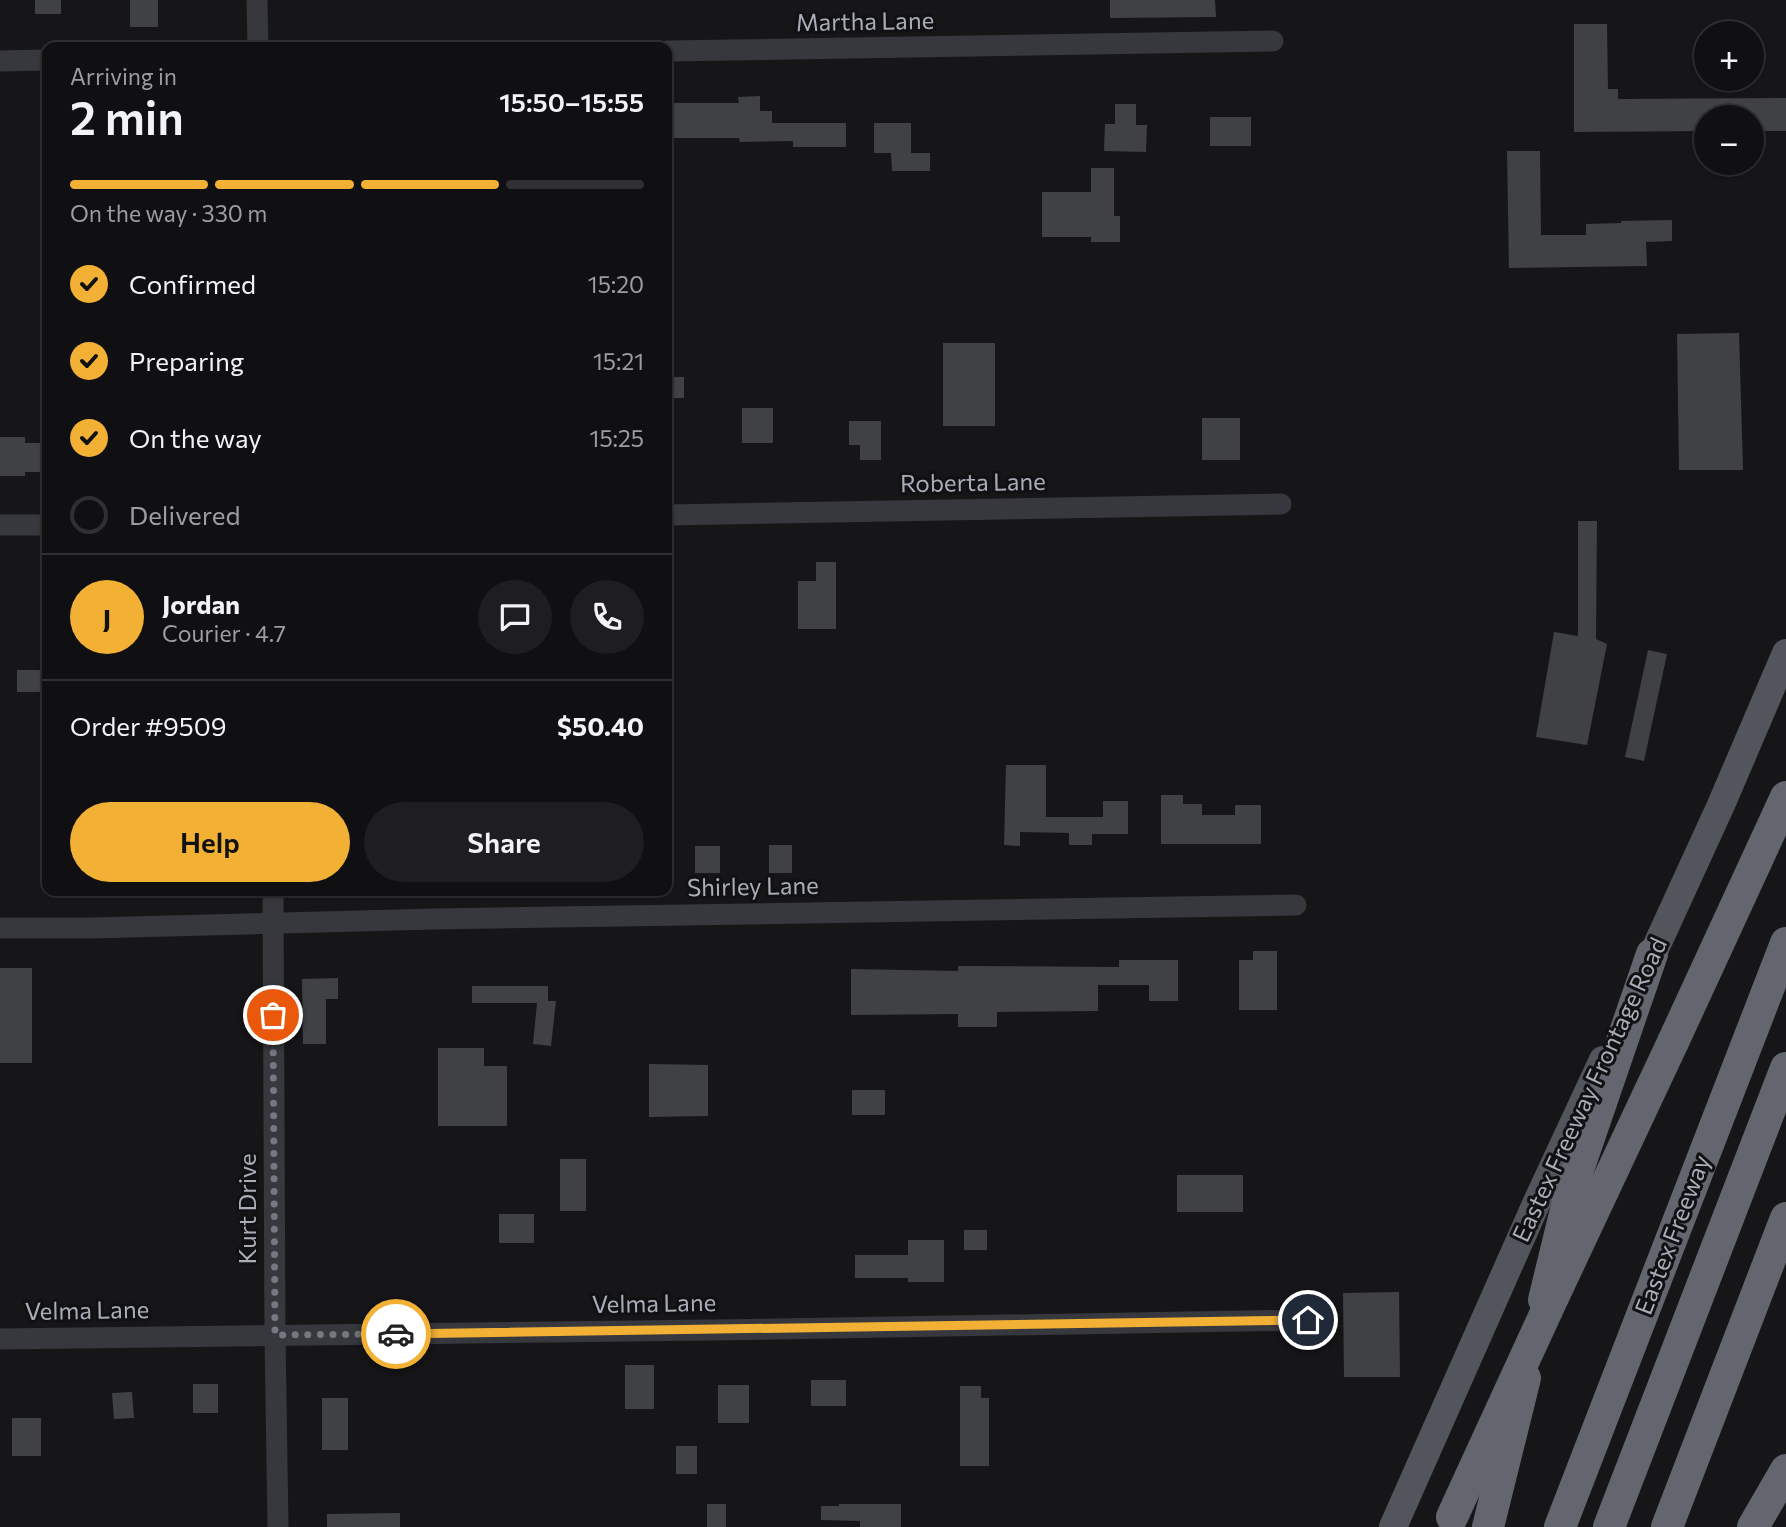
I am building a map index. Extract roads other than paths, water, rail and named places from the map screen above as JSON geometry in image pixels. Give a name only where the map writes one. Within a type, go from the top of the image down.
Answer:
[{"type":"highway","points":[[1449,1524],[1786,797]]},
{"type":"highway","name":"Eastex Freeway","points":[[1560,1527],[1786,943]]},
{"type":"highway","points":[[1488,1527],[1570,1193],[1653,954]]},
{"type":"highway","points":[[1609,1527],[1786,1068]]},
{"type":"highway","points":[[1667,1527],[1786,1218]]},
{"type":"highway","points":[[1753,1527],[1786,1469]]},
{"type":"highway","points":[[1771,1527],[1786,1483]]},
{"type":"main road","name":"Eastex Freeway Frontage Road","points":[[1393,1527],[1536,1204],[1725,797],[1786,653]]},
{"type":"street","points":[[257,0],[258,42]]},
{"type":"street","name":"Martha Lane","points":[[672,51],[1273,41]]},
{"type":"street","points":[[0,61],[42,60]]},
{"type":"street","name":"Roberta Lane","points":[[672,515],[1281,504]]},
{"type":"street","points":[[0,525],[42,525]]},
{"type":"street","name":"Kurt Drive","points":[[273,896],[278,1527]]},
{"type":"street","name":"Shirley Lane","points":[[0,928],[1296,905]]},
{"type":"street","name":"Velma Lane","points":[[0,1339],[1308,1320]]}]
